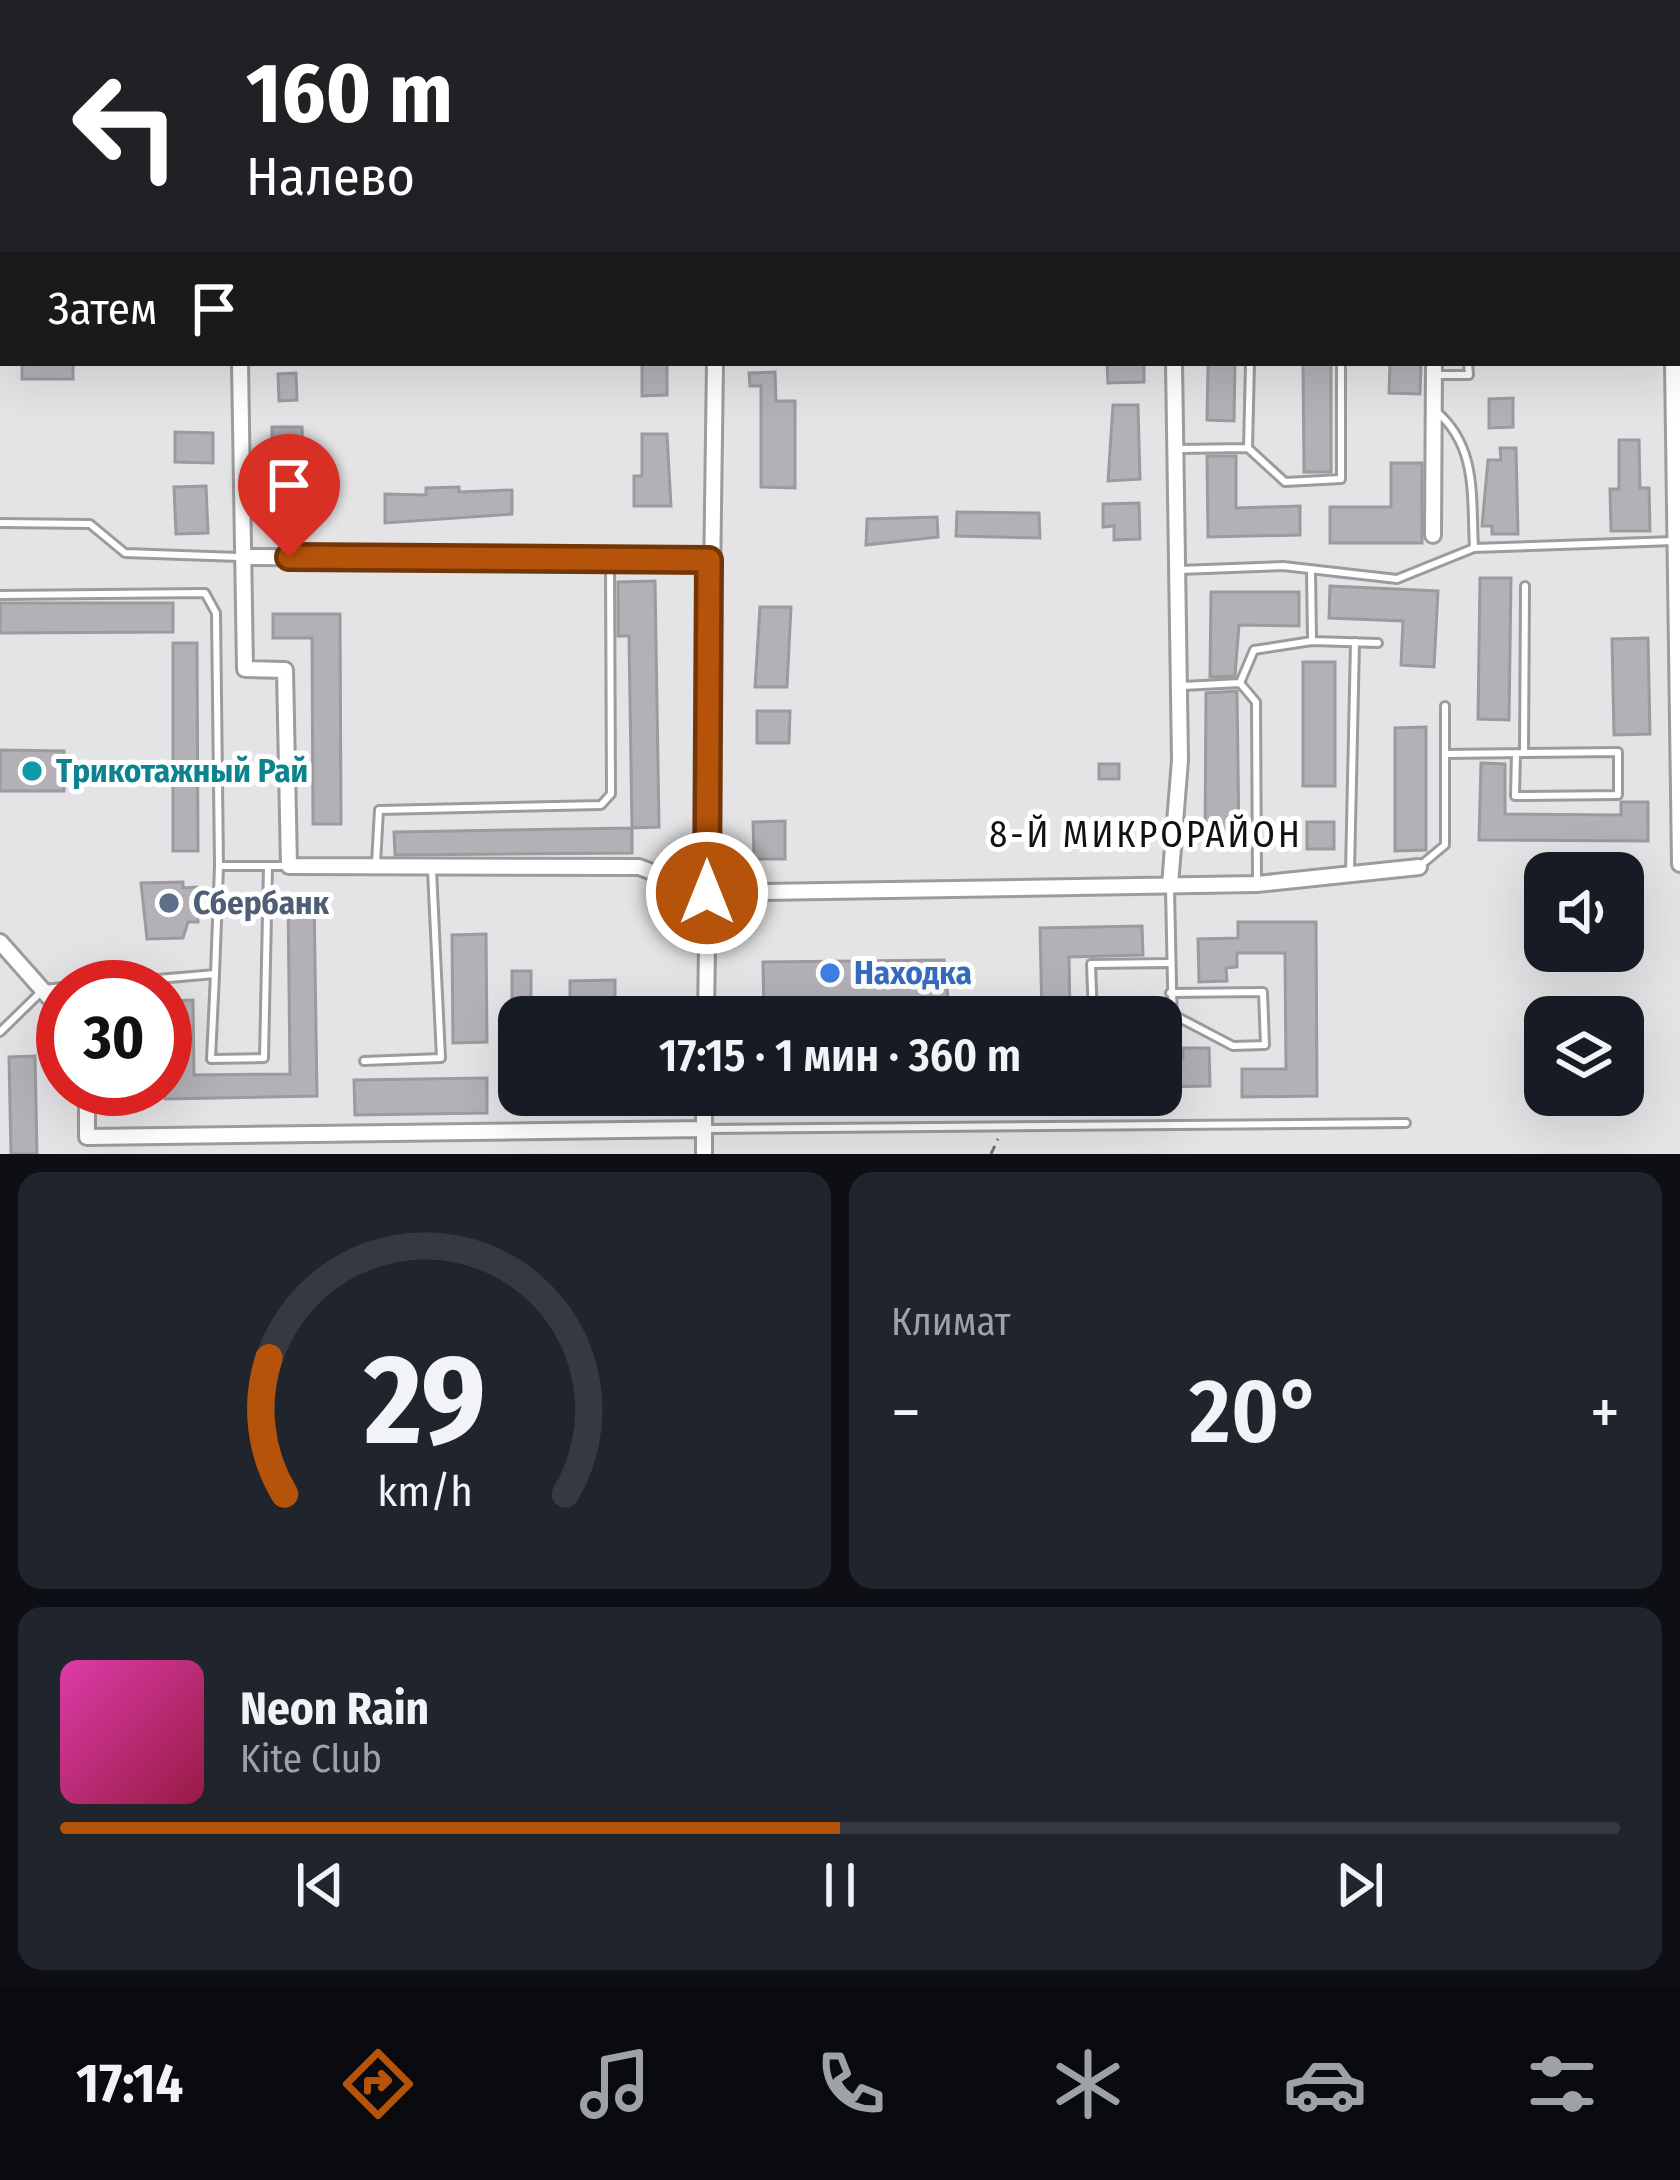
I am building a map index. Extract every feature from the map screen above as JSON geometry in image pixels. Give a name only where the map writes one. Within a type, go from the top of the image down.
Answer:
[{"type":"street","points":[[240,366],[244,669],[285,670],[290,866],[639,867],[707,893],[1257,884],[1419,867]]},
{"type":"street","points":[[706,996],[715,366]]},
{"type":"street","points":[[1170,885],[1179,686],[1174,366]]},
{"type":"street","points":[[1672,366],[1680,864]]},
{"type":"street","points":[[1433,535],[1434,369]]},
{"type":"street","points":[[243,557],[709,560]]},
{"type":"street","points":[[0,942],[36,980]]},
{"type":"street","points":[[87,1116],[87,1154]]},
{"type":"street","points":[[704,1116],[704,1154]]},
{"type":"street","points":[[87,1137],[704,1130]]},
{"type":"lane","points":[[1248,448],[1250,366]]},
{"type":"lane","points":[[1178,449],[1248,448],[1285,482],[1341,479],[1341,366]]},
{"type":"lane","points":[[1434,369],[1468,374],[1468,366]]},
{"type":"lane","points":[[1434,409],[1458,430],[1468,452],[1474,548]]},
{"type":"lane","points":[[0,523],[89,524],[125,554],[243,557]]},
{"type":"lane","points":[[1179,570],[1283,566],[1397,579],[1474,548],[1675,541]]},
{"type":"lane","points":[[376,866],[380,810],[601,805],[611,794],[610,559]]},
{"type":"lane","points":[[1311,571],[1312,641]]},
{"type":"lane","points":[[1445,754],[1520,753],[1618,752],[1618,795],[1515,796],[1520,753],[1525,586]]},
{"type":"lane","points":[[0,595],[205,593],[216,613],[219,866],[212,1058],[264,1058],[268,866]]},
{"type":"lane","points":[[1240,683],[1254,650],[1312,641],[1378,643]]},
{"type":"lane","points":[[1350,874],[1355,642]]},
{"type":"lane","points":[[1179,686],[1240,683]]},
{"type":"lane","points":[[1240,683],[1256,702],[1257,884]]},
{"type":"lane","points":[[1419,867],[1445,845],[1445,706]]},
{"type":"lane","points":[[219,866],[290,866]]},
{"type":"lane","points":[[364,1060],[441,1058],[432,866]]},
{"type":"lane","points":[[1170,885],[1170,996]]},
{"type":"lane","points":[[1092,996],[1091,964],[1168,963]]},
{"type":"lane","points":[[192,976],[215,974]]},
{"type":"lane","points":[[1170,993],[1263,992],[1264,1045],[1233,1046],[1182,1019]]},
{"type":"lane","points":[[0,1032],[36,997]]},
{"type":"lane","points":[[704,1130],[1406,1123]]},
{"type":"path","points":[[991,1154],[1004,1126]]},
{"type":"building","points":[[22,366],[73,366],[73,379],[22,379]]},
{"type":"building","points":[[642,366],[667,366],[667,395],[642,396]]},
{"type":"building","points":[[1107,366],[1144,366],[1144,382],[1108,383]]},
{"type":"building","points":[[1208,366],[1235,366],[1234,421],[1207,420]]},
{"type":"building","points":[[1303,366],[1331,366],[1331,472],[1304,472]]},
{"type":"building","points":[[1390,366],[1421,366],[1420,394],[1389,393]]},
{"type":"building","points":[[775,372],[776,401],[795,401],[795,488],[761,487],[761,386],[750,386],[749,373]]},
{"type":"building","points":[[296,373],[297,400],[279,401],[278,374]]},
{"type":"building","points":[[1513,398],[1513,427],[1489,428],[1489,399]]},
{"type":"building","points":[[1113,405],[1138,405],[1140,479],[1108,481]]},
{"type":"building","points":[[272,427],[302,427],[303,459],[272,460]]},
{"type":"building","points":[[175,432],[213,433],[213,463],[175,462]]},
{"type":"building","points":[[642,434],[667,434],[671,506],[634,506],[634,476],[642,476]]},
{"type":"building","points":[[1619,440],[1639,440],[1640,488],[1649,488],[1650,531],[1611,531],[1610,489],[1619,489]]},
{"type":"building","points":[[1500,448],[1516,448],[1518,534],[1492,534],[1492,526],[1482,526],[1488,460],[1501,460]]},
{"type":"building","points":[[1207,456],[1236,456],[1236,508],[1300,506],[1300,535],[1208,537]]},
{"type":"building","points":[[1391,463],[1422,463],[1422,543],[1330,543],[1330,507],[1391,507]]},
{"type":"building","points":[[311,483],[312,511],[278,511],[278,484]]},
{"type":"building","points":[[206,486],[208,533],[176,534],[174,487]]},
{"type":"building","points":[[459,487],[459,492],[512,490],[512,514],[385,523],[385,494],[426,495],[426,488]]},
{"type":"building","points":[[1139,503],[1140,539],[1114,540],[1114,526],[1103,527],[1103,504]]},
{"type":"building","points":[[957,512],[1039,513],[1040,538],[956,536]]},
{"type":"building","points":[[937,517],[938,537],[866,545],[867,519]]},
{"type":"building","points":[[1480,578],[1511,578],[1509,720],[1478,719]]},
{"type":"building","points":[[655,581],[659,827],[632,828],[629,636],[618,636],[618,582]]},
{"type":"building","points":[[1330,586],[1438,591],[1434,667],[1401,665],[1403,621],[1329,618]]},
{"type":"building","points":[[1211,592],[1299,592],[1299,626],[1239,625],[1235,676],[1210,677]]},
{"type":"building","points":[[0,603],[173,603],[173,632],[0,633]]},
{"type":"building","points":[[760,607],[791,607],[787,687],[755,687]]},
{"type":"building","points":[[273,614],[340,614],[341,824],[313,824],[312,638],[273,638]]},
{"type":"building","points":[[1648,638],[1650,734],[1614,735],[1612,639]]},
{"type":"building","points":[[173,643],[197,643],[198,851],[173,851]]},
{"type":"building","points":[[1303,662],[1335,662],[1335,786],[1303,786]]},
{"type":"building","points":[[1237,691],[1239,839],[1205,839],[1206,693]]},
{"type":"building","points":[[757,711],[790,711],[789,743],[757,743]]},
{"type":"building","points":[[1426,727],[1426,850],[1395,851],[1395,728]]},
{"type":"building","name":"Трикотажный Рай","points":[[0,750],[64,751],[64,791],[0,791]]},
{"type":"building","points":[[1481,763],[1505,764],[1505,814],[1621,815],[1621,802],[1648,802],[1648,841],[1479,840]]},
{"type":"building","points":[[1099,764],[1119,764],[1119,779],[1099,779]]},
{"type":"building","points":[[785,821],[785,859],[754,859],[753,822]]},
{"type":"building","points":[[1307,822],[1334,822],[1334,849],[1307,849]]},
{"type":"building","points":[[632,828],[632,853],[395,855],[394,832]]},
{"type":"building","name":"Сбербанк","points":[[183,882],[183,888],[197,887],[198,922],[188,922],[183,938],[147,939],[141,883]]},
{"type":"building","points":[[288,896],[314,896],[317,1096],[192,1098],[192,1000],[194,1075],[290,1074]]},
{"type":"building","points":[[1238,922],[1316,922],[1317,1096],[1242,1097],[1242,1069],[1286,1069],[1285,953],[1237,953],[1237,967],[1226,968],[1227,981],[1199,982],[1198,939],[1238,938]]},
{"type":"building","points":[[1142,926],[1143,955],[1069,957],[1070,996],[1042,996],[1040,928]]},
{"type":"building","points":[[486,934],[487,1042],[453,1043],[452,935]]},
{"type":"building","points":[[944,960],[948,996],[764,996],[763,962]]},
{"type":"building","points":[[512,971],[531,971],[531,996],[512,996]]},
{"type":"building","points":[[615,980],[615,996],[570,996],[570,981]]},
{"type":"building","points":[[1183,1048],[1209,1048],[1210,1086],[1182,1087]]},
{"type":"building","points":[[35,1056],[37,1154],[11,1154],[9,1057]]},
{"type":"building","points":[[487,1078],[487,1113],[355,1115],[354,1080]]},
{"type":"place","name":"Трикотажный Рай","points":[[32,771]]},
{"type":"place","name":"Сбербанк","points":[[169,903]]},
{"type":"place","name":"Находка","points":[[830,973]]},
{"type":"district","name":"8-Й МИКРОРАЙОН","points":[[1146,835]]},
{"type":"route","points":[[289,557],[709,560],[707,893]]}]
